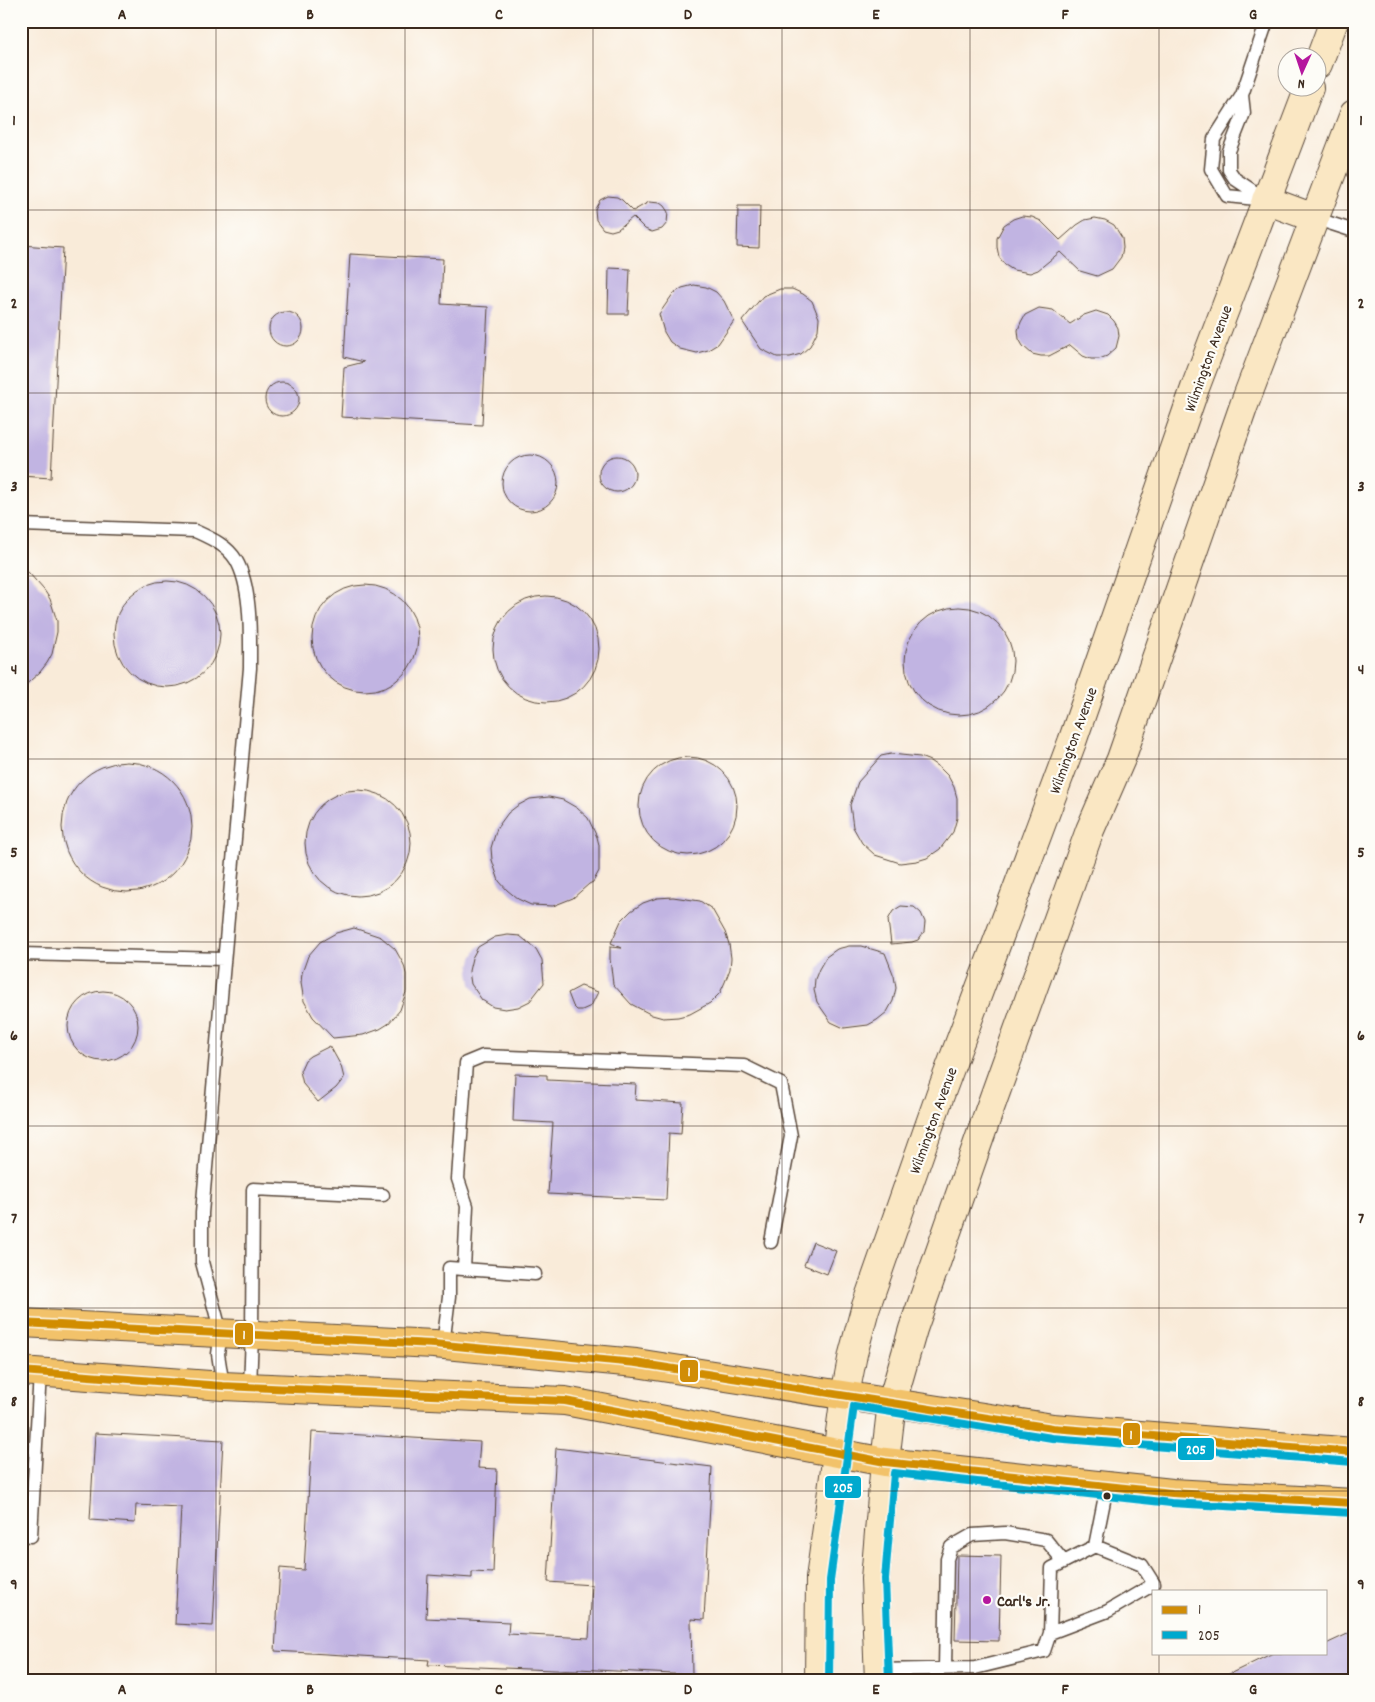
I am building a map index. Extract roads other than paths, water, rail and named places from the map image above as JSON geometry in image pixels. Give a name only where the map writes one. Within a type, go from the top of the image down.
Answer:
[{"type":"main road","points":[[1324,48],[1334,21]]},
{"type":"main road","name":"Wilmington Avenue","points":[[819,1681],[820,1579],[845,1395],[865,1309],[940,1095],[1072,742],[1195,388],[1305,98]]},
{"type":"main road","points":[[879,1675],[875,1579],[885,1462],[892,1402],[913,1329],[1090,830],[1120,759],[1244,405],[1354,114]]},
{"type":"main road","points":[[1266,200],[1314,218]]},
{"type":"main road","points":[[21,1323],[443,1345],[636,1363],[1053,1428],[1354,1452]]},
{"type":"main road","points":[[30,1372],[223,1386],[565,1401],[885,1462],[1172,1494],[1354,1503]]},
{"type":"lane","points":[[1266,200],[1227,196],[1211,170],[1214,139],[1242,95],[1267,21]]},
{"type":"lane","points":[[1242,95],[1244,113],[1229,151],[1229,170],[1235,179],[1266,200]]},
{"type":"lane","points":[[1314,218],[1354,232]]},
{"type":"lane","points":[[21,525],[195,531],[218,542],[236,560],[243,577],[250,618],[250,668],[202,1213],[202,1262],[221,1333],[218,1354],[223,1386]]},
{"type":"lane","points":[[21,954],[224,959]]},
{"type":"lane","points":[[464,1269],[467,1206],[458,1179],[466,1063],[483,1056],[744,1066],[781,1084],[791,1136],[771,1242]]},
{"type":"lane","points":[[250,1387],[253,1189],[383,1195]]},
{"type":"lane","points":[[443,1345],[449,1297],[449,1268],[535,1274]]},
{"type":"lane","points":[[21,1535],[31,1536],[30,1372]]},
{"type":"lane","points":[[1095,1546],[1107,1486]]},
{"type":"lane","points":[[945,1668],[947,1559],[951,1547],[972,1535],[1005,1533],[1046,1540],[1064,1562]]},
{"type":"lane","points":[[879,1675],[945,1668],[975,1668],[1044,1651],[1050,1634],[1052,1568],[1095,1546],[1142,1565],[1154,1584],[1108,1611],[1050,1634]]},
{"type":"place","name":"Carl's Jr.","points":[[987,1600]]}]
